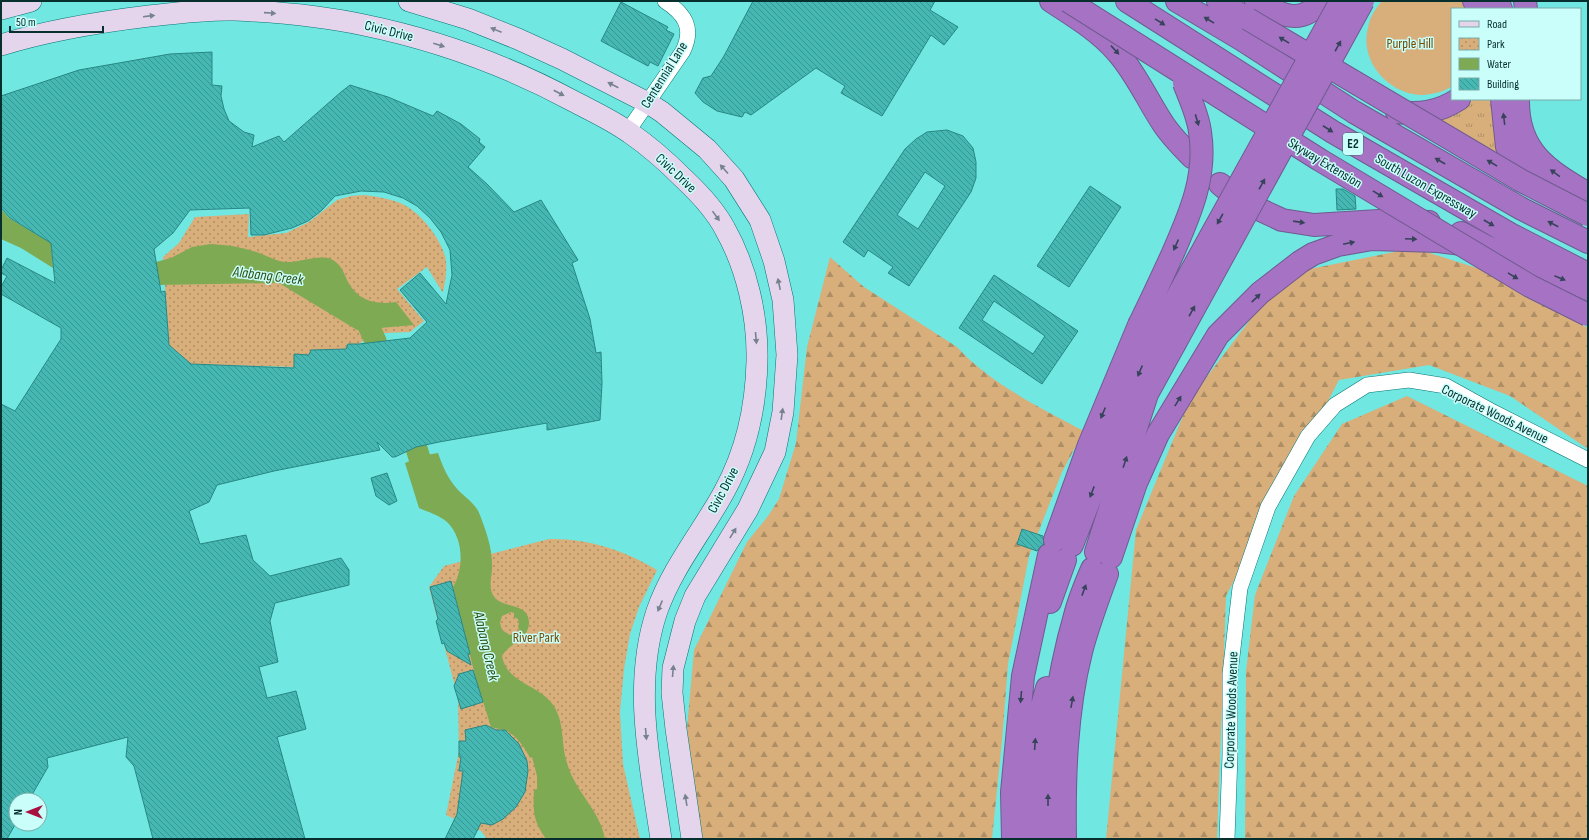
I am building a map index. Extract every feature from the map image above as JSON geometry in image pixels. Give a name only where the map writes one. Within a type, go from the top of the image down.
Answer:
[{"type":"highway","points":[[1051,1],[1099,35],[1117,52],[1163,123],[1192,157]]},
{"type":"highway","name":"Skyway Extension","points":[[1068,1],[1320,160],[1530,286],[1588,315]]},
{"type":"highway","points":[[1065,839],[1064,784],[1070,712],[1081,652],[1101,563],[1147,394],[1156,335],[1152,299],[1192,209],[1200,182],[1202,156],[1200,132],[1194,107],[1184,83],[1164,59],[1142,43],[1076,1]]},
{"type":"highway","name":"South Luzon Expressway","points":[[1127,1],[1333,132],[1510,234],[1588,274]]},
{"type":"highway","name":"South Luzon Expressway","points":[[1177,1],[1241,39],[1354,112],[1522,209],[1588,242]]},
{"type":"highway","points":[[1218,1],[1520,180],[1588,216]]},
{"type":"highway","points":[[1256,1],[1287,16],[1297,16],[1307,13],[1321,1]]},
{"type":"highway","points":[[1011,834],[1018,731],[1026,658],[1053,596],[1060,550],[1156,335],[1341,1]]},
{"type":"highway","points":[[1156,335],[1363,1]]},
{"type":"highway","points":[[1241,39],[1376,107],[1392,112],[1409,114],[1425,113],[1444,108],[1457,100]]},
{"type":"highway","points":[[1502,100],[1507,147],[1525,174],[1557,199],[1588,216]]},
{"type":"highway","points":[[1518,100],[1521,128],[1529,146],[1536,156],[1555,174],[1588,194]]},
{"type":"highway","points":[[1220,184],[1239,200],[1282,220],[1314,225],[1395,220],[1437,223],[1457,231],[1485,246],[1588,289]]},
{"type":"highway","points":[[1033,839],[1031,789],[1036,728],[1055,655],[1101,563],[1158,434],[1218,335],[1260,294],[1300,262],[1313,254],[1338,245],[1372,239],[1398,239],[1438,241],[1485,246]]},
{"type":"highway","points":[[1048,839],[1048,783],[1053,728],[1060,683],[1076,612]]},
{"type":"main road","points":[[1,9],[31,1]]},
{"type":"main road","points":[[409,1],[468,18],[518,39],[562,59],[648,103],[662,112],[706,149],[734,179],[760,220],[774,261],[783,300],[787,355],[783,412],[775,452],[748,509],[695,596],[685,621],[673,668],[672,693],[692,839]]},
{"type":"main road","name":"Civic Drive","points":[[1,45],[27,37],[80,26],[231,6],[333,19],[366,25],[451,48],[506,69],[548,88],[628,131],[673,168],[703,198],[725,228],[743,267],[754,314],[758,359],[753,413],[746,442],[726,490],[668,585],[657,610],[649,640],[645,668],[646,734],[661,839]]},
{"type":"street","name":"Centennial Lane","points":[[628,131],[683,51],[689,34],[687,24],[674,7],[665,1]]},
{"type":"street","name":"Corporate Woods Avenue","points":[[1227,839],[1230,755],[1230,674],[1240,588],[1268,507],[1308,436],[1335,405],[1368,385],[1409,380],[1446,386],[1493,412],[1588,460]]},
{"type":"green space","name":"Purple Hill","points":[[1382,1],[1462,1],[1468,8],[1451,8],[1451,87],[1431,94],[1411,94],[1389,83],[1380,74],[1368,53],[1366,41],[1370,20]]},
{"type":"green space","points":[[1473,100],[1495,100],[1514,171],[1434,120],[1455,114]]},
{"type":"green space","points":[[364,195],[391,200],[412,210],[430,228],[443,249],[446,260],[446,270],[443,293],[427,267],[397,289],[424,321],[410,332],[363,334],[363,341],[359,344],[349,344],[346,349],[312,350],[309,355],[294,354],[294,367],[191,364],[169,345],[163,257],[179,243],[195,217],[249,214],[248,237],[286,233],[309,222],[337,200],[351,196]]},
{"type":"green space","points":[[1414,248],[1480,269],[1588,328],[1588,449],[1510,396],[1429,365],[1339,380],[1226,596],[1217,839],[1106,839],[1136,530],[1190,399],[1285,274]]},
{"type":"green space","points":[[830,257],[864,287],[957,347],[984,372],[1016,394],[1084,431],[1062,472],[1029,556],[1008,664],[992,839],[702,839],[687,728],[694,650],[747,542],[768,516],[779,499],[796,443],[807,347]]},
{"type":"green space","points":[[1407,396],[1588,486],[1588,839],[1245,839],[1246,671],[1255,595],[1294,496],[1342,424]]},
{"type":"green space","name":"River Park","points":[[549,539],[563,539],[591,543],[605,547],[632,557],[657,570],[639,607],[630,634],[624,669],[620,712],[623,764],[640,839],[487,839],[481,831],[446,815],[459,751],[458,698],[429,587],[444,566]]},
{"type":"water","points":[[1,209],[9,218],[51,243],[53,268],[21,248],[1,239]]},
{"type":"water","points":[[211,244],[247,249],[278,261],[285,262],[315,258],[331,259],[339,265],[356,293],[374,302],[396,302],[414,325],[357,330],[279,283],[154,285],[152,263],[171,258],[192,247]]},
{"type":"water","points":[[438,453],[451,482],[478,511],[489,541],[492,561],[490,585],[493,595],[502,603],[524,611],[529,622],[526,633],[523,637],[505,651],[502,656],[505,665],[515,677],[542,694],[554,707],[560,722],[567,763],[576,783],[598,819],[605,839],[546,839],[538,827],[534,804],[534,790],[537,789],[537,776],[532,757],[530,758],[516,737],[508,731],[491,727],[476,679],[453,587],[457,580],[460,563],[457,536],[447,522],[419,508],[405,463],[410,461],[409,458]],"holes":[[[511,612],[514,613],[514,617],[518,619],[518,627],[520,631],[510,635],[502,630],[500,623],[502,616]]]},
{"type":"building","points":[[753,1],[935,1],[930,10],[958,27],[944,45],[931,35],[882,116],[841,93],[845,86],[816,68],[751,115],[745,112],[742,117],[717,111],[703,102],[695,93],[703,78],[711,76],[724,56]]},
{"type":"building","points":[[621,2],[668,27],[666,30],[674,34],[658,66],[650,62],[648,66],[601,41]]},
{"type":"building","points":[[212,52],[212,85],[222,86],[221,96],[229,121],[244,132],[254,135],[252,147],[279,136],[284,142],[350,85],[388,97],[433,116],[437,111],[461,124],[480,139],[479,142],[485,147],[468,167],[514,212],[541,200],[578,260],[572,263],[590,319],[596,353],[601,352],[602,383],[600,420],[547,430],[547,423],[439,442],[416,447],[395,457],[392,457],[377,442],[380,450],[274,471],[217,485],[209,502],[189,511],[200,544],[246,535],[253,560],[270,576],[341,558],[349,570],[349,585],[275,603],[270,621],[278,662],[259,667],[267,698],[296,691],[306,729],[277,737],[305,839],[153,839],[134,766],[126,757],[128,737],[47,758],[48,767],[34,792],[8,792],[8,832],[11,832],[7,839],[1,839],[1,404],[15,411],[61,339],[61,328],[1,294],[1,287],[7,276],[1,273],[1,270],[7,258],[55,283],[51,243],[10,218],[1,208],[1,96],[79,70],[170,54]],"holes":[[[361,191],[384,192],[403,198],[417,206],[430,218],[441,232],[450,250],[452,275],[446,304],[420,273],[400,290],[427,322],[410,338],[348,344],[346,349],[311,350],[309,355],[294,354],[294,368],[191,364],[169,345],[165,291],[161,292],[154,249],[173,233],[190,210],[250,208],[251,235],[264,235],[292,228],[308,221],[321,211],[335,196]]]},
{"type":"building","points":[[947,130],[963,136],[973,148],[976,162],[976,178],[971,192],[909,286],[888,273],[893,267],[868,250],[864,257],[843,242],[905,149],[927,132]],"holes":[[[925,172],[945,186],[918,229],[897,215]]]},
{"type":"building","points":[[1090,186],[1121,207],[1069,287],[1037,266]]},
{"type":"building","points":[[1336,189],[1343,189],[1355,196],[1356,209],[1337,210]]},
{"type":"building","points":[[994,275],[1078,331],[1042,384],[959,328]],"holes":[[[994,301],[1045,336],[1033,354],[982,320]]]},
{"type":"building","points":[[387,473],[397,501],[389,505],[376,496],[371,478]]},
{"type":"building","points":[[1022,529],[1043,536],[1044,544],[1037,551],[1017,544]]},
{"type":"building","points":[[451,581],[470,654],[468,654],[471,665],[447,651],[444,643],[442,644],[436,621],[438,619],[430,587]]},
{"type":"building","points":[[473,670],[483,702],[461,709],[454,686],[459,674]]},
{"type":"building","points":[[486,725],[496,730],[505,730],[519,744],[527,761],[528,771],[525,792],[516,807],[503,819],[492,825],[481,823],[473,839],[445,839],[457,814],[463,771],[459,771],[461,757],[459,757],[459,741],[466,741],[465,730]]},
{"type":"waterway","name":"Alabang Creek","points":[[350,307],[364,316],[376,342]]},
{"type":"waterway","name":"Alabang Creek","points":[[416,447],[428,485]]}]
